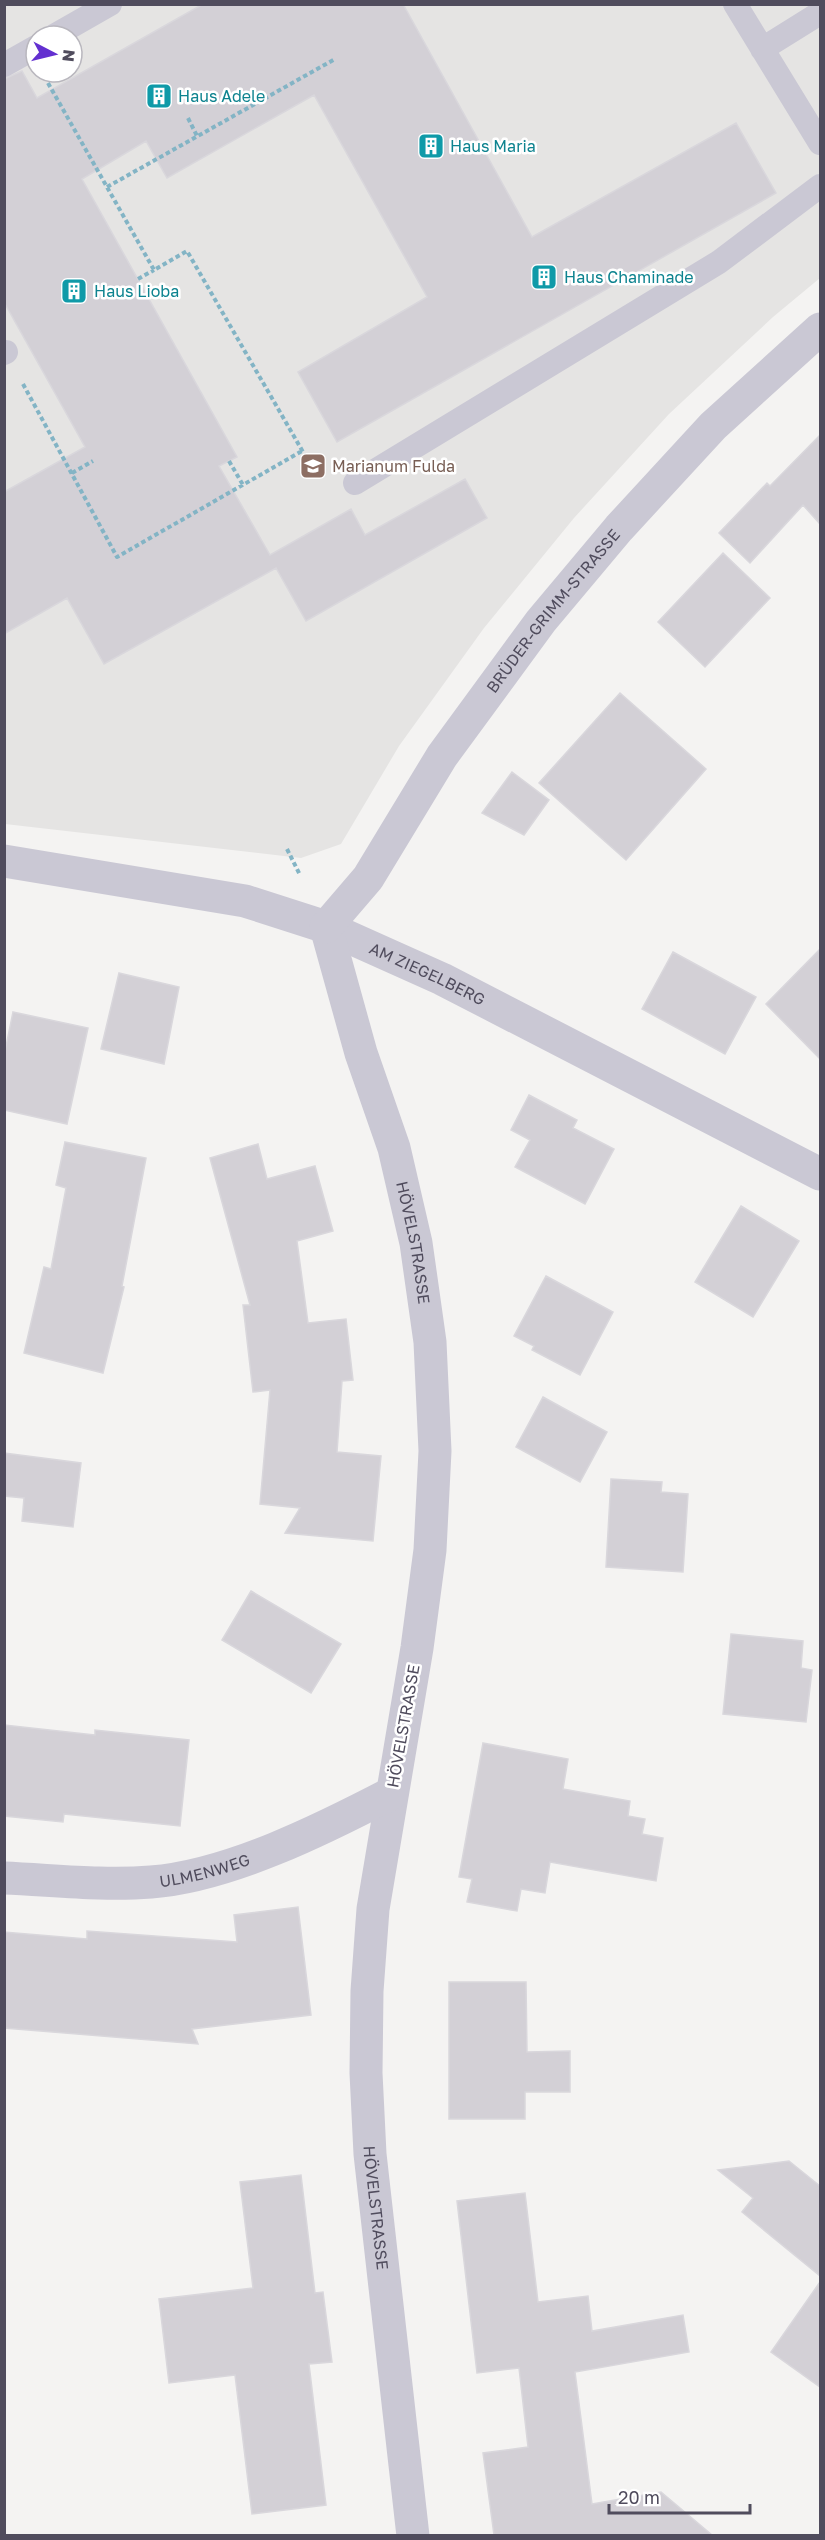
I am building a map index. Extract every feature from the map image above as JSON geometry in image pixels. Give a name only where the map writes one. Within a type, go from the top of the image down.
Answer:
[{"type":"street","name":"BRÜDER-GRIMM-STRASSE","points":[[326,927],[368,878],[442,756],[541,621],[619,528],[713,426],[820,329]]},
{"type":"street","name":"AM ZIEGELBERG","points":[[4,861],[245,901],[326,927],[442,979],[820,1174]]},
{"type":"street","name":"HÖVELSTRASSE","points":[[326,927],[361,1053],[394,1148],[416,1243],[430,1342],[435,1451],[430,1550],[417,1648],[373,1909],[366,1991],[366,2073],[372,2166],[413,2535]]},
{"type":"street","name":"ULMENWEG","points":[[4,1878],[152,1882],[197,1875],[292,1841],[392,1793]]},
{"type":"lane","points":[[75,24],[110,4]]},
{"type":"lane","points":[[735,4],[820,143]]},
{"type":"lane","points":[[762,49],[820,14]]},
{"type":"lane","points":[[4,65],[24,53]]},
{"type":"lane","points":[[355,483],[719,262],[820,186]]},
{"type":"path","points":[[107,187],[335,59]]},
{"type":"path","points":[[49,84],[154,270]]},
{"type":"path","points":[[188,118],[197,136]]},
{"type":"path","points":[[138,279],[187,251],[329,498],[355,483]]},
{"type":"path","points":[[5,352],[117,557],[302,451]]},
{"type":"path","points":[[72,473],[93,461]]},
{"type":"path","points":[[229,461],[243,485]]},
{"type":"shaded area","name":"Marianum Fulda","points":[[5,5],[820,5],[820,278],[773,317],[669,414],[574,518],[484,628],[399,746],[341,844],[301,858],[5,824]]},
{"type":"building","points":[[203,4],[403,4],[532,237],[736,123],[776,193],[337,442],[298,372],[427,297],[314,95],[167,178],[146,141],[82,179],[237,457],[219,466],[270,555],[351,509],[365,535],[465,479],[487,518],[306,621],[276,568],[104,664],[67,598],[4,634],[4,492],[85,447],[4,302],[4,79],[22,71],[24,84],[29,84],[37,98],[62,84],[84,84],[84,71]]},
{"type":"building","points":[[820,435],[820,524],[803,505],[750,563],[719,533],[767,483],[770,486]]},
{"type":"building","points":[[723,553],[770,598],[705,667],[658,622]]},
{"type":"building","points":[[620,693],[706,769],[626,860],[539,783]]},
{"type":"building","points":[[512,772],[549,800],[524,835],[482,813]]},
{"type":"building","points":[[820,949],[820,1059],[766,1004]]},
{"type":"building","points":[[673,952],[756,997],[725,1054],[642,1009]]},
{"type":"building","points":[[119,973],[179,987],[164,1064],[101,1049]]},
{"type":"building","points":[[13,1012],[88,1028],[67,1124],[4,1110],[4,1056]]},
{"type":"building","points":[[529,1095],[577,1120],[573,1128],[614,1149],[585,1204],[515,1167],[530,1140],[511,1130]]},
{"type":"building","points":[[65,1142],[146,1158],[122,1286],[124,1287],[103,1373],[24,1353],[44,1267],[51,1269],[66,1188],[56,1185]]},
{"type":"building","points":[[258,1144],[267,1179],[315,1166],[333,1231],[297,1241],[308,1323],[346,1319],[353,1380],[342,1381],[337,1452],[381,1456],[373,1541],[285,1533],[300,1508],[260,1504],[270,1390],[253,1392],[243,1305],[250,1305],[210,1158]]},
{"type":"building","points":[[741,1206],[799,1241],[753,1317],[695,1282]]},
{"type":"building","points":[[546,1276],[613,1312],[580,1375],[532,1350],[534,1346],[514,1336]]},
{"type":"building","points":[[543,1397],[607,1432],[580,1482],[516,1447]]},
{"type":"building","points":[[4,1453],[81,1463],[73,1527],[22,1521],[24,1498],[4,1496]]},
{"type":"building","points":[[611,1479],[662,1482],[661,1492],[688,1494],[683,1572],[606,1567]]},
{"type":"building","points":[[251,1591],[341,1644],[311,1693],[222,1640]]},
{"type":"building","points":[[731,1634],[803,1641],[801,1668],[812,1670],[806,1722],[723,1714]]},
{"type":"building","points":[[4,1725],[95,1735],[95,1730],[189,1740],[180,1826],[64,1814],[63,1822],[4,1816]]},
{"type":"building","points":[[483,1743],[568,1759],[563,1789],[630,1801],[628,1816],[645,1819],[642,1834],[663,1838],[656,1881],[550,1862],[545,1893],[521,1889],[517,1911],[467,1902],[472,1879],[459,1877]]},
{"type":"building","points":[[298,1907],[311,2015],[192,2029],[198,2044],[4,2028],[4,1932],[87,1939],[87,1931],[237,1942],[234,1915]]},
{"type":"building","points":[[449,1982],[526,1982],[527,2052],[570,2051],[570,2092],[525,2092],[525,2119],[449,2119]]},
{"type":"building","points":[[789,2161],[820,2186],[820,2276],[742,2212],[753,2198],[718,2170]]},
{"type":"building","points":[[301,2175],[315,2293],[323,2292],[332,2362],[309,2364],[326,2505],[252,2514],[235,2375],[169,2383],[159,2299],[253,2288],[240,2182]]},
{"type":"building","points":[[525,2193],[538,2302],[588,2296],[592,2331],[683,2315],[689,2352],[575,2372],[592,2504],[661,2492],[712,2535],[494,2535],[483,2453],[528,2447],[519,2368],[477,2373],[457,2201]]},
{"type":"building","points":[[820,2282],[820,2387],[771,2352]]},
{"type":"place","name":"Haus Adele","points":[[159,96]]},
{"type":"place","name":"Haus Maria","points":[[431,146]]},
{"type":"place","name":"Haus Chaminade","points":[[544,277]]},
{"type":"place","name":"Haus Lioba","points":[[74,291]]},
{"type":"place","name":"Marianum Fulda","points":[[313,466]]}]
